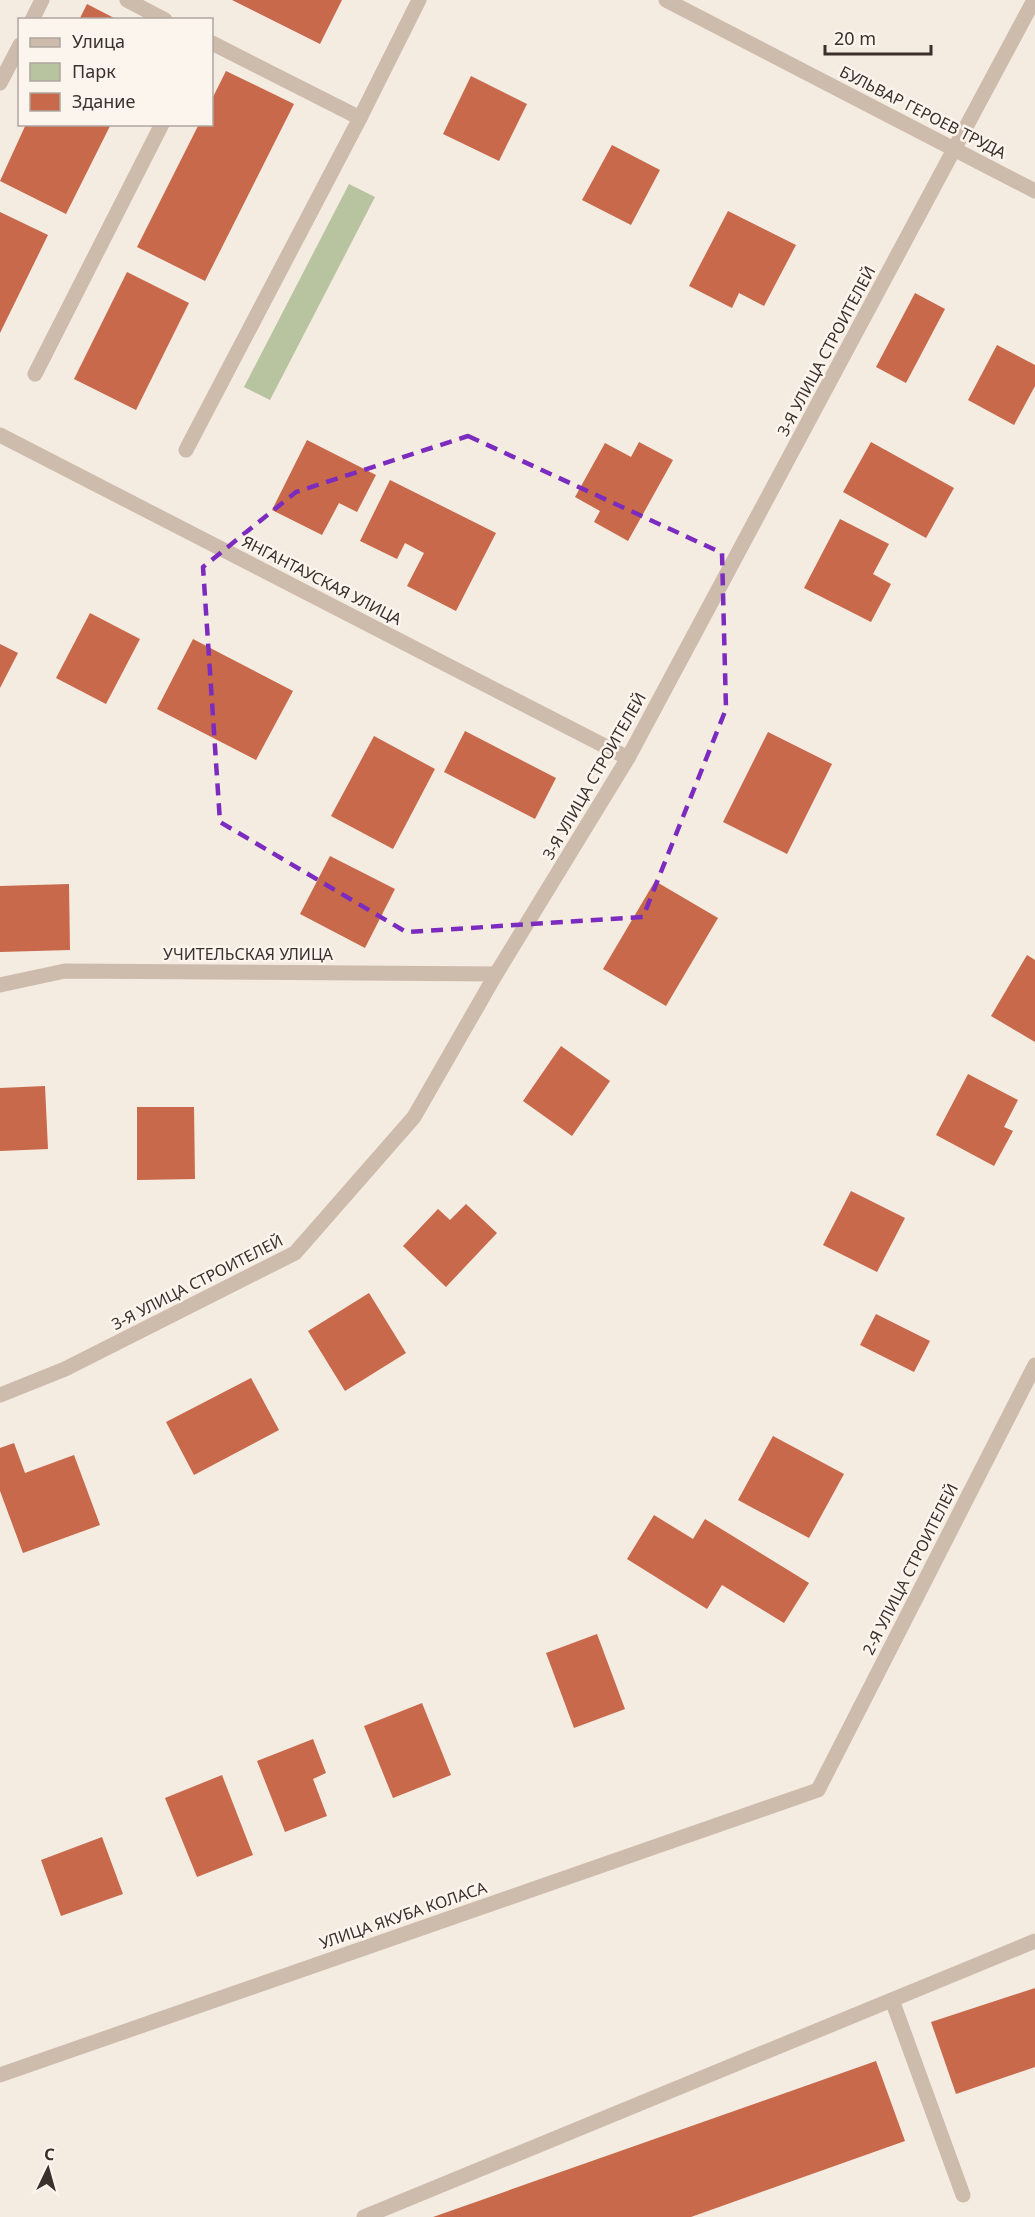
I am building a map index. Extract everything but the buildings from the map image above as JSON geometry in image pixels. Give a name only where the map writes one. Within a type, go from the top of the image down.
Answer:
[{"type":"street","points":[[33,18],[42,0]]},
{"type":"street","points":[[127,0],[161,18]]},
{"type":"street","points":[[186,450],[419,0]]},
{"type":"street","name":"БУЛЬВАР ГЕРОЕВ ТРУДА","points":[[666,0],[1035,191]]},
{"type":"street","name":"3-Я УЛИЦА СТРОИТЕЛЕЙ","points":[[0,1395],[65,1369],[296,1253],[414,1117],[496,974],[628,758],[1034,0]]},
{"type":"street","points":[[213,44],[360,117]]},
{"type":"street","points":[[0,83],[18,49]]},
{"type":"street","points":[[35,374],[161,126]]},
{"type":"street","name":"ЯНГАНТАУСКАЯ УЛИЦА","points":[[0,435],[628,758]]},
{"type":"street","name":"УЧИТЕЛЬСКАЯ УЛИЦА","points":[[0,985],[65,971],[496,974]]},
{"type":"street","name":"2-Я УЛИЦА СТРОИТЕЛЕЙ","points":[[818,1790],[1035,1365]]},
{"type":"street","name":"УЛИЦА ЯКУБА КОЛАСА","points":[[0,2075],[818,1790]]},
{"type":"street","points":[[364,2217],[1035,1941]]},
{"type":"street","points":[[892,2000],[963,2195]]},
{"type":"highlighted area","points":[[468,436],[722,553],[726,709],[643,917],[406,932],[220,822],[203,567],[296,492]]},
{"type":"green space","points":[[349,184],[375,197],[270,400],[244,387]]}]
